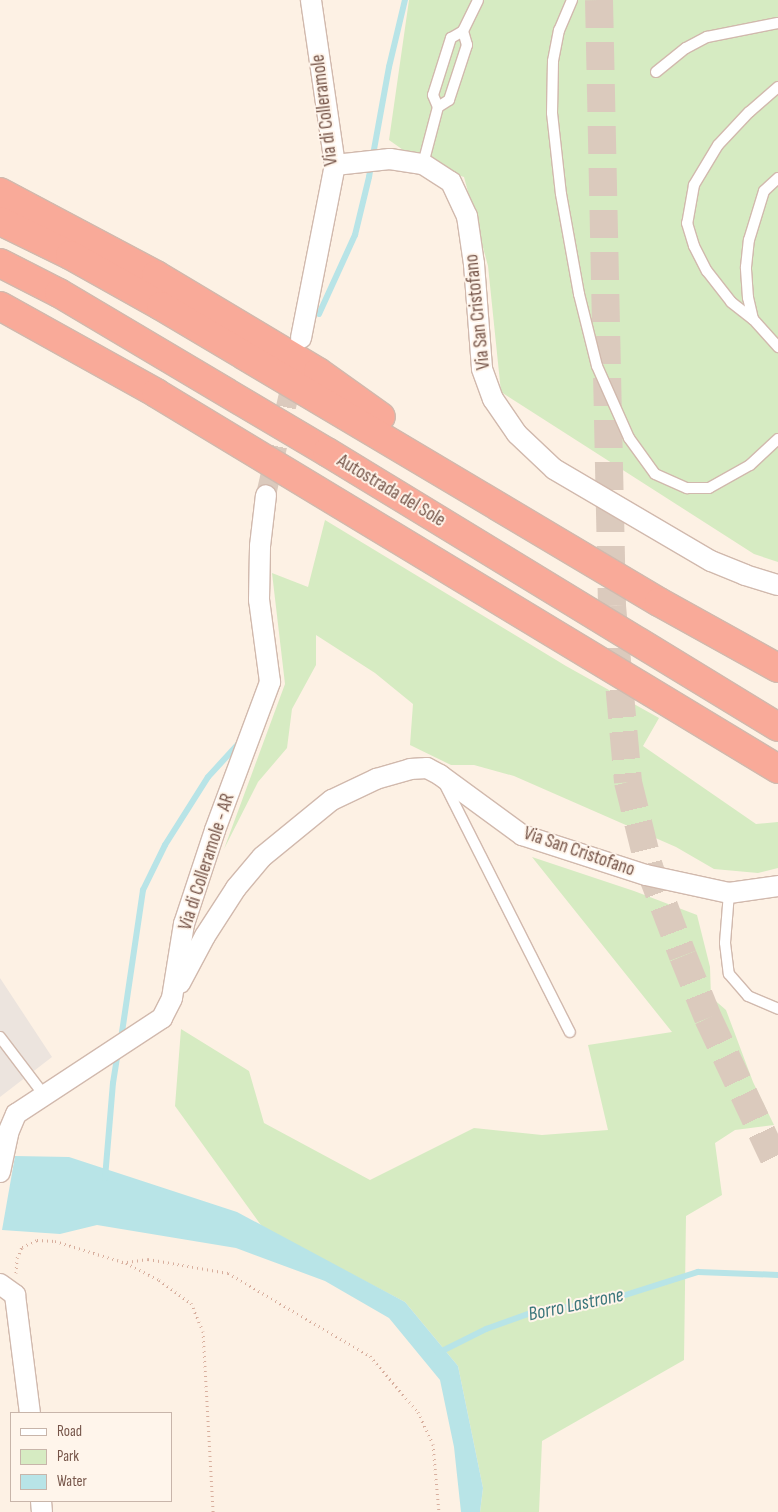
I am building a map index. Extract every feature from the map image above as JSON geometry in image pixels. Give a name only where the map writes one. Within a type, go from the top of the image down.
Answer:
[{"type":"highway","points":[[0,192],[156,275],[318,372],[378,415],[476,493]]},
{"type":"highway","points":[[0,221],[70,255],[161,306],[660,602],[778,668]]},
{"type":"highway","name":"Autostrada del Sole","points":[[0,263],[59,293],[276,422],[778,727]]},
{"type":"highway","name":"Autostrada del Sole","points":[[0,306],[172,403],[778,770]]},
{"type":"highway","points":[[0,311],[32,323]]},
{"type":"street","name":"Via di Colleramole","points":[[301,338],[335,165],[311,0]]},
{"type":"street","name":"Via San Cristofano","points":[[335,165],[390,159],[423,164],[451,182],[467,216],[474,264],[482,369],[493,399],[517,434],[554,469],[711,561],[745,575],[778,585]]},
{"type":"street","name":"Via di Colleramole - AR","points":[[2,1163],[4,1132],[16,1114],[162,1018],[172,998],[184,924],[215,830],[270,682],[259,600],[260,546],[266,494]]},
{"type":"street","name":"Via San Cristofano","points":[[172,998],[205,936],[236,888],[262,857],[332,800],[376,779],[410,768],[427,768],[440,775],[522,835],[646,875],[730,893],[778,886]]},
{"type":"street","points":[[7,1290],[30,1412]]},
{"type":"lane","points":[[423,164],[438,107],[433,95],[451,38],[463,31],[478,0]]},
{"type":"lane","points":[[572,0],[559,30],[553,61],[552,114],[561,194],[579,294],[596,366],[629,438],[655,474],[687,488],[709,488],[750,465],[778,439]]},
{"type":"lane","points":[[656,72],[686,48],[707,37],[778,23]]},
{"type":"lane","points":[[438,107],[449,100],[466,44],[463,31]]},
{"type":"lane","points":[[778,87],[749,112],[718,145],[694,185],[687,224],[694,246],[706,270],[731,302],[753,319],[778,347]]},
{"type":"lane","points":[[753,319],[748,298],[746,267],[749,240],[764,191],[778,178]]},
{"type":"lane","points":[[440,775],[570,1032]]},
{"type":"lane","points":[[730,893],[725,943],[729,974],[748,996],[778,1009]]},
{"type":"lane","points":[[0,1037],[44,1095]]},
{"type":"path","points":[[7,1290],[22,1247],[37,1240],[55,1241],[126,1262],[159,1280],[191,1303],[203,1331],[213,1512]]},
{"type":"path","points":[[126,1262],[148,1259],[228,1273],[370,1356],[418,1412],[432,1444],[439,1512]]},
{"type":"shaded area","points":[[0,978],[52,1057],[0,1097]]},
{"type":"green space","points":[[409,0],[778,0],[778,562],[754,554],[501,392],[488,266],[464,177],[423,164],[389,140]]},
{"type":"green space","points":[[325,520],[566,666],[659,718],[643,746],[756,824],[778,822],[778,868],[758,873],[714,869],[676,847],[514,776],[474,765],[451,765],[410,745],[413,704],[375,673],[316,635],[316,665],[292,709],[287,748],[258,782],[224,849],[285,684],[272,573],[308,587]]},
{"type":"green space","points":[[532,857],[634,891],[697,915],[710,967],[711,997],[726,1010],[753,1082],[774,1125],[735,1130],[715,1143],[722,1195],[686,1216],[684,1360],[542,1441],[539,1512],[480,1512],[483,1488],[458,1366],[405,1302],[263,1228],[175,1106],[181,1029],[249,1071],[264,1123],[370,1180],[474,1128],[542,1135],[608,1130],[588,1045],[672,1032]]},
{"type":"water","points":[[15,1156],[69,1157],[237,1212],[405,1302],[458,1366],[483,1488],[480,1512],[461,1512],[454,1447],[440,1380],[389,1318],[325,1281],[236,1248],[97,1225],[60,1234],[2,1230]]},
{"type":"waterway","points":[[319,314],[355,235],[369,177],[389,67],[405,0]]},
{"type":"waterway","points":[[121,1039],[143,890],[165,845],[208,777],[241,741]]},
{"type":"waterway","points":[[105,1178],[113,1083],[118,1051]]},
{"type":"waterway","name":"Borro Lastrone","points":[[438,1353],[486,1329],[539,1310],[597,1304],[698,1272],[778,1275]]},
{"type":"tunnel","points":[[599,0],[612,606],[628,782],[649,867],[683,956],[708,1018],[778,1167]]},
{"type":"tunnel","points":[[266,495],[294,372]]}]
